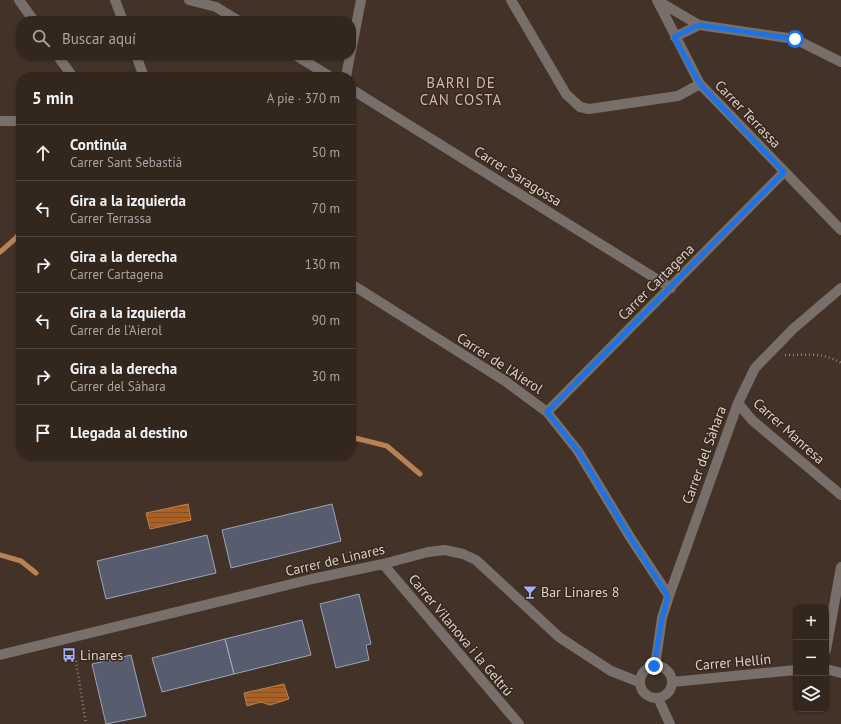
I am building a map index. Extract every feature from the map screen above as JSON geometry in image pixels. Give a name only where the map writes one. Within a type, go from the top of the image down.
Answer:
[{"type":"street","points":[[19,0],[30,16]]},
{"type":"street","points":[[115,0],[121,16]]},
{"type":"street","points":[[189,0],[216,7],[231,16]]},
{"type":"street","points":[[356,26],[361,0]]},
{"type":"street","points":[[511,0],[566,94],[580,107],[589,109],[678,96],[700,84]]},
{"type":"street","points":[[658,0],[699,25],[795,39],[841,62]]},
{"type":"street","name":"Carrer Terrassa","points":[[658,0],[674,37],[700,84],[841,230]]},
{"type":"street","points":[[674,37],[699,25]]},
{"type":"street","points":[[61,60],[69,72]]},
{"type":"street","points":[[138,60],[142,72]]},
{"type":"street","points":[[303,60],[323,72]]},
{"type":"street","points":[[347,72],[349,60]]},
{"type":"street","name":"Carrer Saragossa","points":[[356,92],[671,288]]},
{"type":"street","points":[[0,121],[16,121]]},
{"type":"street","name":"Carrer Cartagena","points":[[547,412],[784,172]]},
{"type":"street","name":"Carrer de l'Aierol","points":[[356,287],[505,381],[547,412],[578,451],[668,596]]},
{"type":"street","name":"Carrer del Sàhara","points":[[654,666],[662,618],[668,596],[738,403],[755,368],[793,329],[841,288]]},
{"type":"street","name":"Carrer Manresa","points":[[738,403],[752,420],[841,495]]},
{"type":"street","name":"Carrer de Linares","points":[[0,655],[312,579],[383,564],[428,552],[446,550],[463,554],[476,560],[559,637],[611,671],[639,682]]},
{"type":"street","name":"Carrer Vilanova i la Geltrú","points":[[383,564],[518,724]]},
{"type":"street","points":[[828,640],[841,567]]},
{"type":"street","points":[[654,666],[666,671],[672,682],[667,694],[658,698],[646,695],[639,682],[644,671],[654,666]]},
{"type":"street","name":"Carrer Hellín","points":[[672,682],[793,670]]},
{"type":"street","points":[[829,670],[841,673]]},
{"type":"street","points":[[658,698],[670,724]]},
{"type":"path","points":[[766,356],[819,355],[833,359],[841,364]]},
{"type":"path","points":[[72,638],[86,724]]},
{"type":"shaded area","points":[[188,504],[191,520],[150,529],[146,513]]},
{"type":"shaded area","points":[[284,684],[289,699],[270,705],[261,702],[247,706],[244,693]]},
{"type":"building","points":[[332,504],[341,541],[231,568],[222,530]]},
{"type":"building","points":[[207,535],[216,573],[106,599],[97,561]]},
{"type":"building","points":[[359,594],[371,644],[366,645],[369,660],[336,668],[320,604]]},
{"type":"building","points":[[302,620],[311,655],[234,674],[225,639]]},
{"type":"building","points":[[225,639],[234,674],[162,692],[152,658]]},
{"type":"building","points":[[131,655],[146,716],[106,724],[92,664]]},
{"type":"waterway","points":[[0,252],[16,238]]},
{"type":"waterway","points":[[356,438],[387,446],[420,474]]},
{"type":"waterway","points":[[0,555],[21,561],[36,573]]},
{"type":"place","name":"Bar Linares 8","points":[[530,592]]},
{"type":"place","name":"Linares","points":[[69,655]]},
{"type":"district","name":"BARRI DE CAN COSTA","points":[[461,92]]},
{"type":"route","points":[[654,666],[662,618],[668,596],[578,451],[547,412],[784,172],[700,84],[674,37],[699,25],[795,39]]}]
